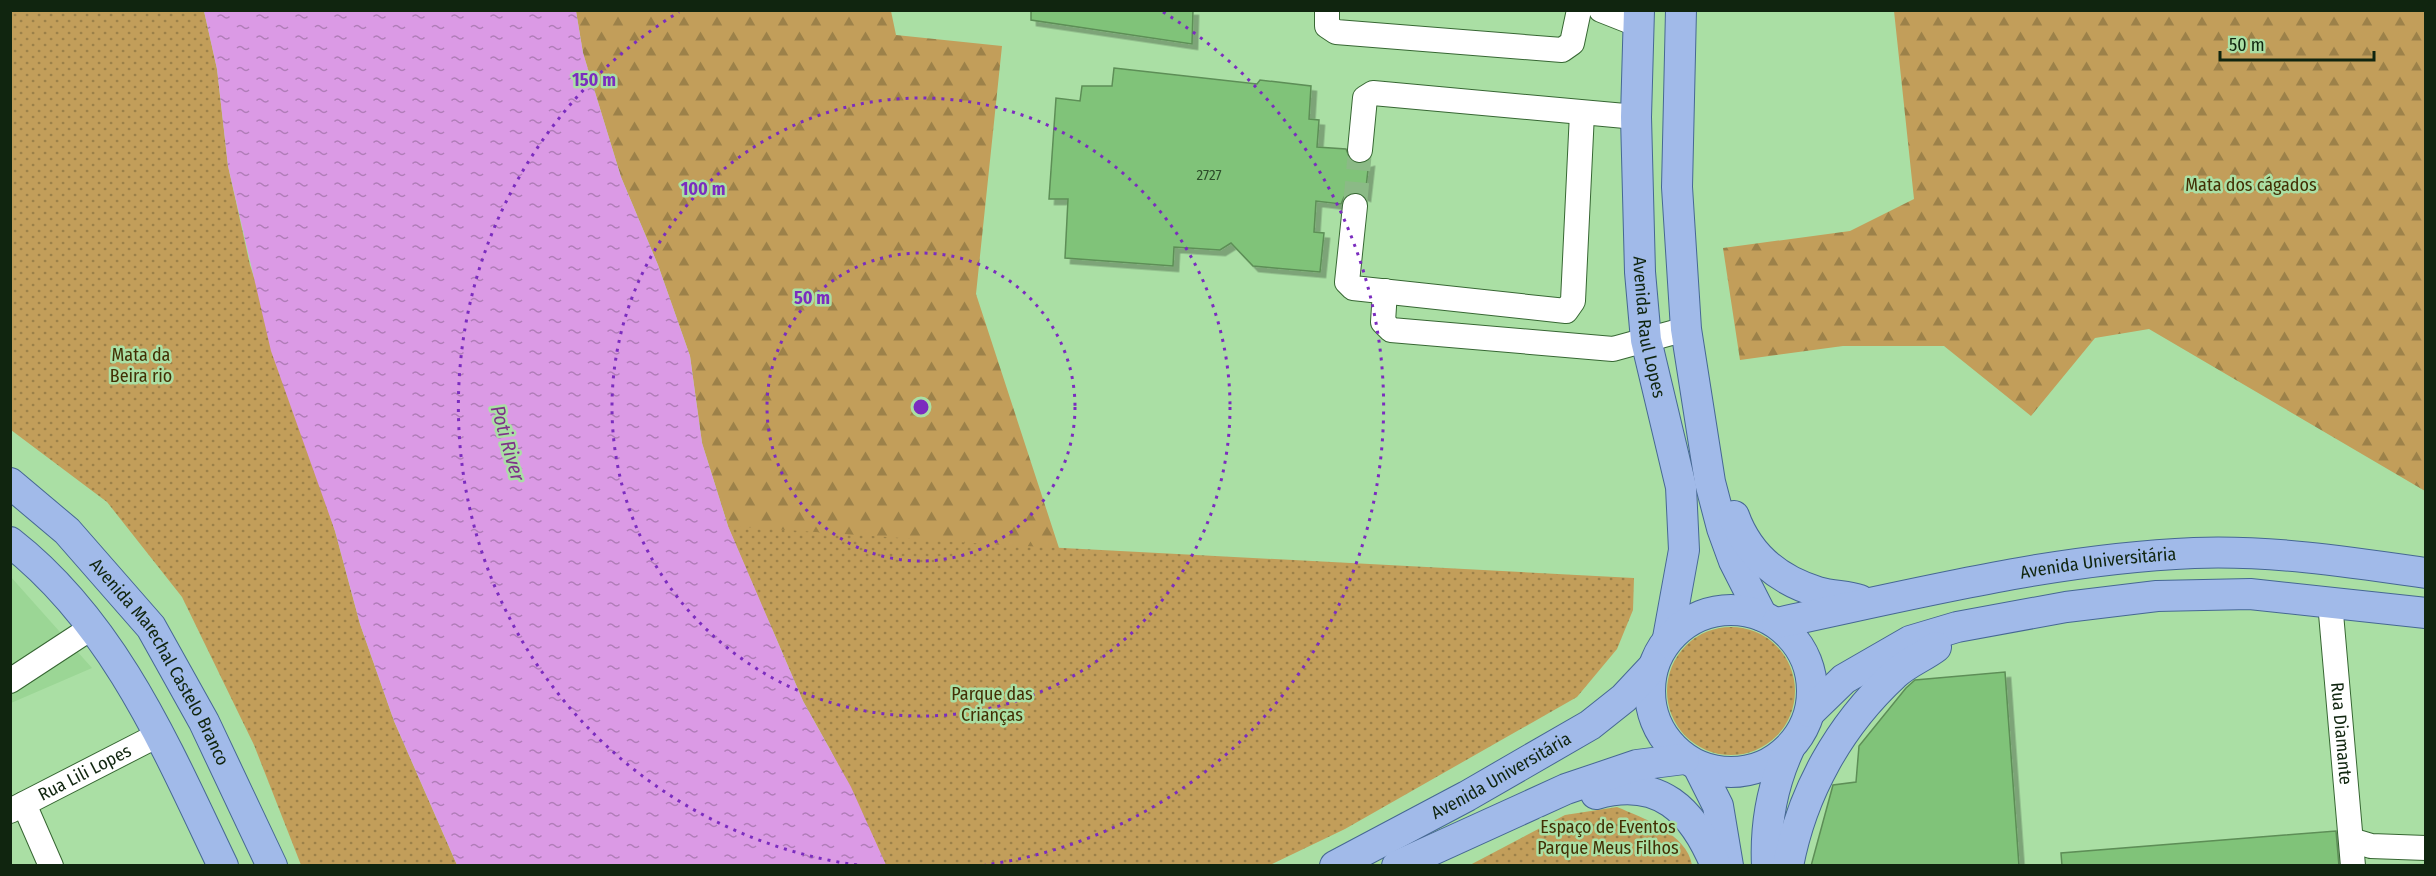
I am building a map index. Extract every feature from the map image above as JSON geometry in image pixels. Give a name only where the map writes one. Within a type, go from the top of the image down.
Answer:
[{"type":"main road","name":"Avenida Raul Lopes","points":[[1681,10],[1677,187],[1686,329],[1710,482],[1722,528],[1734,561],[1769,619]]},
{"type":"main road","name":"Avenida Raul Lopes","points":[[1639,18],[1636,117],[1640,272],[1646,340],[1681,487],[1684,550],[1668,638]]},
{"type":"main road","points":[[1704,436],[1736,521],[1757,557],[1796,584],[1820,593],[1869,603]]},
{"type":"main road","name":"Avenida Marechal Castelo Branco","points":[[10,483],[67,531],[151,627],[204,722],[272,866]]},
{"type":"main road","name":"Avenida Marechal Castelo Branco","points":[[10,542],[30,558],[94,626],[160,734],[223,866]]},
{"type":"main road","name":"Avenida Universitária","points":[[1769,619],[1869,603],[1978,579],[2078,563],[2195,553],[2246,554],[2368,565],[2426,573]]},
{"type":"main road","points":[[2385,608],[2381,592],[2386,582],[2392,580],[2426,585]]},
{"type":"main road","points":[[1810,712],[1844,679],[1910,641],[1957,627],[2066,607],[2157,596],[2250,594],[2426,614]]},
{"type":"main road","points":[[1728,866],[1718,806],[1691,763],[1667,742],[1656,724],[1650,704],[1650,683],[1653,667],[1668,638],[1680,627],[1706,614],[1734,610],[1769,619],[1795,640],[1808,662],[1813,687],[1810,712],[1802,732],[1789,749],[1779,770],[1770,805],[1767,866]]},
{"type":"main road","points":[[1788,866],[1792,844],[1811,787],[1853,719],[1895,674],[1943,642],[1957,627]]},
{"type":"main road","name":"Avenida Universitária","points":[[1335,866],[1467,796],[1590,725],[1624,698],[1653,667]]},
{"type":"main road","points":[[1691,763],[1733,773],[1753,770],[1772,762],[1789,749]]},
{"type":"main road","name":"Avenida Universitária","points":[[1398,866],[1566,789],[1601,776],[1637,765],[1691,763]]},
{"type":"main road","points":[[1504,818],[1520,818],[1614,789],[1634,787],[1658,795],[1676,805],[1693,820],[1716,866]]},
{"type":"street","points":[[1327,10],[1327,26],[1336,32],[1562,50],[1572,43],[1579,10]]},
{"type":"street","points":[[1601,10],[1639,18]]},
{"type":"street","points":[[1360,150],[1365,98],[1373,93],[1636,117]]},
{"type":"street","points":[[1355,206],[1347,282],[1353,288],[1557,312],[1566,311],[1571,306],[1582,113]]},
{"type":"street","points":[[1385,291],[1383,322],[1391,330],[1612,349],[1686,329]]},
{"type":"street","name":"Rua Diamante","points":[[2330,602],[2366,850],[2354,866]]},
{"type":"street","points":[[10,681],[94,626]]},
{"type":"street","name":"Rua Lili Lopes","points":[[17,807],[160,734]]},
{"type":"street","points":[[17,807],[51,866]]},
{"type":"street","points":[[2366,850],[2426,848]]},
{"type":"shaded area","points":[[10,576],[92,668],[11,703],[10,703]]},
{"type":"green space","name":"Mata da Beira rio","points":[[10,11],[204,11],[217,69],[228,166],[250,265],[335,531],[360,624],[394,721],[457,865],[301,865],[254,745],[182,597],[107,502],[11,430]]},
{"type":"green space","points":[[576,11],[891,11],[896,35],[1002,46],[976,294],[1059,548],[1091,604],[886,865],[765,613],[728,526],[702,443],[690,356],[658,265],[621,177],[583,53]]},
{"type":"green space","name":"Mata dos cágados","points":[[1894,11],[2425,11],[2425,491],[2149,329],[2095,338],[2031,416],[1944,346],[1843,346],[1740,360],[1723,248],[1850,231],[1914,199]]},
{"type":"green space","name":"Parque das Crianças","points":[[728,526],[987,544],[1634,578],[1633,610],[1617,649],[1577,697],[1345,829],[1270,865],[886,865],[851,787],[803,701]]},
{"type":"green space","points":[[1731,627],[1756,631],[1777,645],[1791,666],[1795,691],[1791,716],[1777,737],[1756,751],[1731,755],[1706,751],[1685,737],[1671,716],[1667,691],[1671,666],[1685,645],[1706,631]]},
{"type":"green space","name":"Espaço de Eventos Parque Meus Filhos","points":[[1617,807],[1651,822],[1673,836],[1682,844],[1692,865],[1470,865],[1565,815]]},
{"type":"water","name":"Poti River","points":[[204,11],[576,11],[583,53],[621,177],[658,265],[690,356],[702,443],[728,526],[803,701],[851,787],[886,865],[457,865],[394,721],[360,624],[335,531],[271,351],[228,166],[217,69]]},
{"type":"building","points":[[1031,10],[1193,10],[1192,44],[1031,20]]},
{"type":"building","points":[[1114,68],[1257,84],[1260,80],[1311,86],[1309,119],[1319,120],[1317,147],[1346,149],[1351,161],[1358,164],[1369,161],[1365,196],[1356,192],[1344,197],[1341,204],[1316,201],[1314,232],[1324,233],[1320,272],[1253,266],[1231,243],[1220,250],[1174,247],[1173,266],[1065,258],[1068,199],[1049,199],[1056,98],[1080,101],[1082,86],[1112,86]]},
{"type":"building","points":[[2005,672],[2019,866],[1811,866],[1833,785],[1856,782],[1859,746],[1906,688],[1915,680]]},
{"type":"building","points":[[2336,831],[2339,866],[2062,866],[2061,853]]},
{"type":"tunnel","points":[[1355,206],[1360,150]]}]
